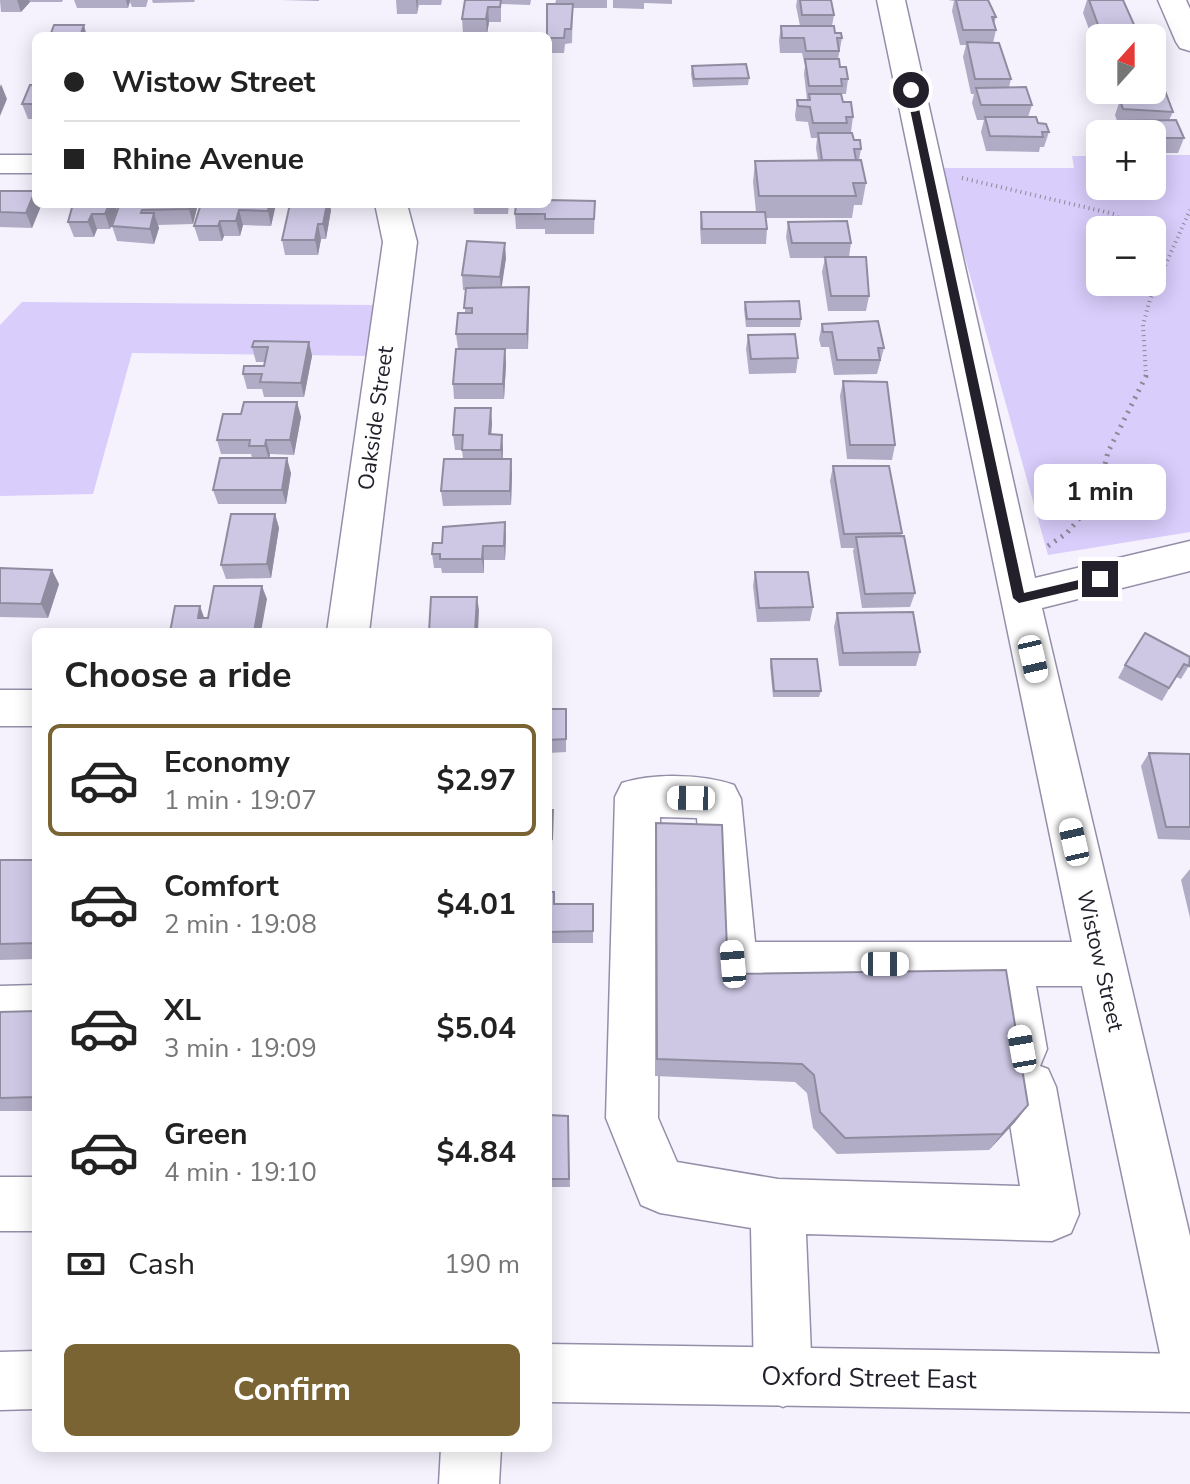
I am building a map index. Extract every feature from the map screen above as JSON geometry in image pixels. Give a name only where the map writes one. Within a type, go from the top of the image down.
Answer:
[{"type":"street","name":"Wistow Street","points":[[891,0],[1019,598],[1190,1358]]},
{"type":"street","points":[[1172,0],[1190,42]]},
{"type":"street","points":[[0,164],[32,164]]},
{"type":"street","name":"Oakside Street","points":[[349,628],[400,242],[392,208]]},
{"type":"street","points":[[1019,598],[1190,556]]},
{"type":"street","points":[[0,708],[32,708]]},
{"type":"street","points":[[1007,964],[1052,1214],[778,1206],[660,1186],[632,1118],[638,797],[718,799],[733,964],[1007,964],[1101,964]]},
{"type":"street","points":[[0,1009],[32,1008]]},
{"type":"street","points":[[0,1204],[32,1204]]},
{"type":"street","points":[[778,1206],[783,1378]]},
{"type":"street","name":"Oxford Street East","points":[[552,1373],[1190,1383]]},
{"type":"street","points":[[0,1381],[32,1380]]},
{"type":"street","points":[[469,1484],[471,1452]]},
{"type":"path","points":[[956,178],[1062,199],[1116,216]]},
{"type":"path","points":[[1166,258],[1190,210]]},
{"type":"path","points":[[1043,549],[1067,533],[1097,497],[1108,452],[1147,374],[1143,325],[1153,296]]},
{"type":"shaded area","points":[[1166,155],[1190,155],[1190,532],[1048,555],[940,168],[1074,168],[1072,156],[1086,156],[1086,200],[1166,200]]},
{"type":"shaded area","points":[[22,302],[374,305],[370,356],[132,353],[93,494],[0,496],[0,325]]},
{"type":"building","points":[[465,0],[501,0],[500,7],[488,7],[486,19],[462,19]]},
{"type":"building","points":[[800,0],[831,0],[834,15],[802,15]]},
{"type":"building","points":[[956,0],[988,0],[996,17],[992,17],[996,30],[963,30]]},
{"type":"building","points":[[1089,0],[1123,0],[1134,24],[1098,24]]},
{"type":"building","points":[[547,4],[573,4],[571,29],[565,29],[564,38],[552,38],[552,32],[547,32]]},
{"type":"building","points":[[54,25],[84,25],[81,32],[51,32]]},
{"type":"building","points":[[781,26],[834,26],[835,33],[841,33],[842,38],[837,38],[839,51],[806,51],[804,38],[782,38]]},
{"type":"building","points":[[967,42],[999,43],[1011,79],[975,79]]},
{"type":"building","points":[[805,59],[839,59],[840,67],[846,67],[848,79],[841,79],[842,86],[809,86]]},
{"type":"building","points":[[746,64],[749,78],[694,79],[692,66]]},
{"type":"building","points":[[30,85],[32,85],[32,104],[22,104]]},
{"type":"building","points":[[1026,87],[1032,105],[981,105],[976,88]]},
{"type":"building","points":[[809,94],[841,94],[843,102],[851,102],[853,117],[846,117],[847,123],[813,123],[810,107],[798,106],[797,100],[810,100]]},
{"type":"building","points":[[1166,94],[1173,112],[1123,109],[1121,104],[1166,104]]},
{"type":"building","points":[[985,117],[1036,117],[1038,123],[1046,124],[1049,132],[1042,132],[1043,137],[990,136]]},
{"type":"building","points":[[1166,120],[1176,120],[1184,138],[1166,138]]},
{"type":"building","points":[[818,133],[852,133],[854,140],[860,140],[861,149],[854,149],[856,160],[822,160]]},
{"type":"building","points":[[861,160],[866,183],[853,183],[856,196],[759,196],[755,161]]},
{"type":"building","points":[[0,191],[32,191],[26,213],[0,212]]},
{"type":"building","points":[[552,200],[595,201],[594,219],[545,219],[545,214],[515,214],[516,208],[552,208]]},
{"type":"building","points":[[72,208],[107,208],[105,214],[92,214],[88,222],[68,222]]},
{"type":"building","points":[[118,208],[189,208],[142,210],[141,213],[154,213],[150,229],[112,226]]},
{"type":"building","points":[[200,208],[268,208],[268,211],[239,210],[236,221],[220,221],[218,226],[194,226]]},
{"type":"building","points":[[289,208],[326,208],[323,224],[318,224],[315,240],[282,240]]},
{"type":"building","points":[[701,212],[765,212],[767,229],[702,229]]},
{"type":"building","points":[[847,221],[851,243],[792,243],[788,222]]},
{"type":"building","points":[[467,241],[505,243],[500,277],[462,275]]},
{"type":"building","points":[[825,257],[866,257],[869,296],[831,296]]},
{"type":"building","points":[[529,287],[527,334],[456,334],[458,313],[472,313],[472,308],[464,308],[466,288]]},
{"type":"building","points":[[799,301],[801,319],[747,319],[745,302]]},
{"type":"building","points":[[878,321],[884,348],[878,348],[880,360],[837,360],[832,332],[823,332],[822,324]]},
{"type":"building","points":[[795,334],[798,358],[751,359],[748,335]]},
{"type":"building","points":[[254,341],[309,342],[301,383],[260,382],[262,374],[243,374],[244,366],[264,366],[268,347],[252,347]]},
{"type":"building","points":[[456,349],[505,349],[503,384],[453,384]]},
{"type":"building","points":[[843,381],[887,382],[895,445],[850,445]]},
{"type":"building","points":[[244,402],[297,402],[290,440],[266,440],[265,446],[249,446],[250,440],[217,440],[223,414],[241,414]]},
{"type":"building","points":[[455,408],[491,408],[489,434],[502,435],[501,450],[462,450],[463,435],[453,435]]},
{"type":"building","points":[[220,458],[287,458],[282,490],[213,490]]},
{"type":"building","points":[[444,459],[511,459],[510,491],[441,491]]},
{"type":"building","points":[[833,466],[889,466],[902,533],[844,534]]},
{"type":"building","points":[[231,514],[275,514],[267,564],[221,565]]},
{"type":"building","points":[[505,522],[504,546],[483,546],[482,559],[440,559],[440,554],[432,554],[433,543],[442,543],[443,527]]},
{"type":"building","points":[[904,536],[915,593],[865,594],[856,537]]},
{"type":"building","points":[[0,568],[52,570],[41,604],[0,603]]},
{"type":"building","points":[[755,572],[808,572],[813,607],[759,608]]},
{"type":"building","points":[[214,586],[262,586],[255,628],[171,628],[175,606],[200,606],[198,618],[208,618]]},
{"type":"building","points":[[431,597],[477,597],[475,628],[429,628]]},
{"type":"building","points":[[913,612],[920,652],[843,653],[837,613]]},
{"type":"building","points":[[1145,633],[1190,657],[1189,666],[1184,664],[1169,688],[1125,665]]},
{"type":"building","points":[[771,659],[817,659],[821,691],[774,691]]},
{"type":"building","points":[[552,709],[566,709],[566,739],[552,740]]},
{"type":"building","points":[[1149,753],[1190,754],[1190,827],[1166,827]]},
{"type":"building","points":[[656,823],[722,825],[728,974],[1006,970],[1028,1105],[1002,1134],[845,1138],[820,1112],[814,1075],[802,1064],[657,1059]]},
{"type":"building","points":[[0,860],[32,860],[32,943],[0,944]]},
{"type":"building","points":[[552,892],[554,904],[593,904],[593,931],[552,932]]},
{"type":"building","points":[[32,1011],[32,1097],[0,1098],[0,1012]]},
{"type":"building","points":[[552,1115],[568,1116],[569,1179],[552,1179]]},
{"type":"route","points":[[911,90],[1019,598],[1100,579]]}]
